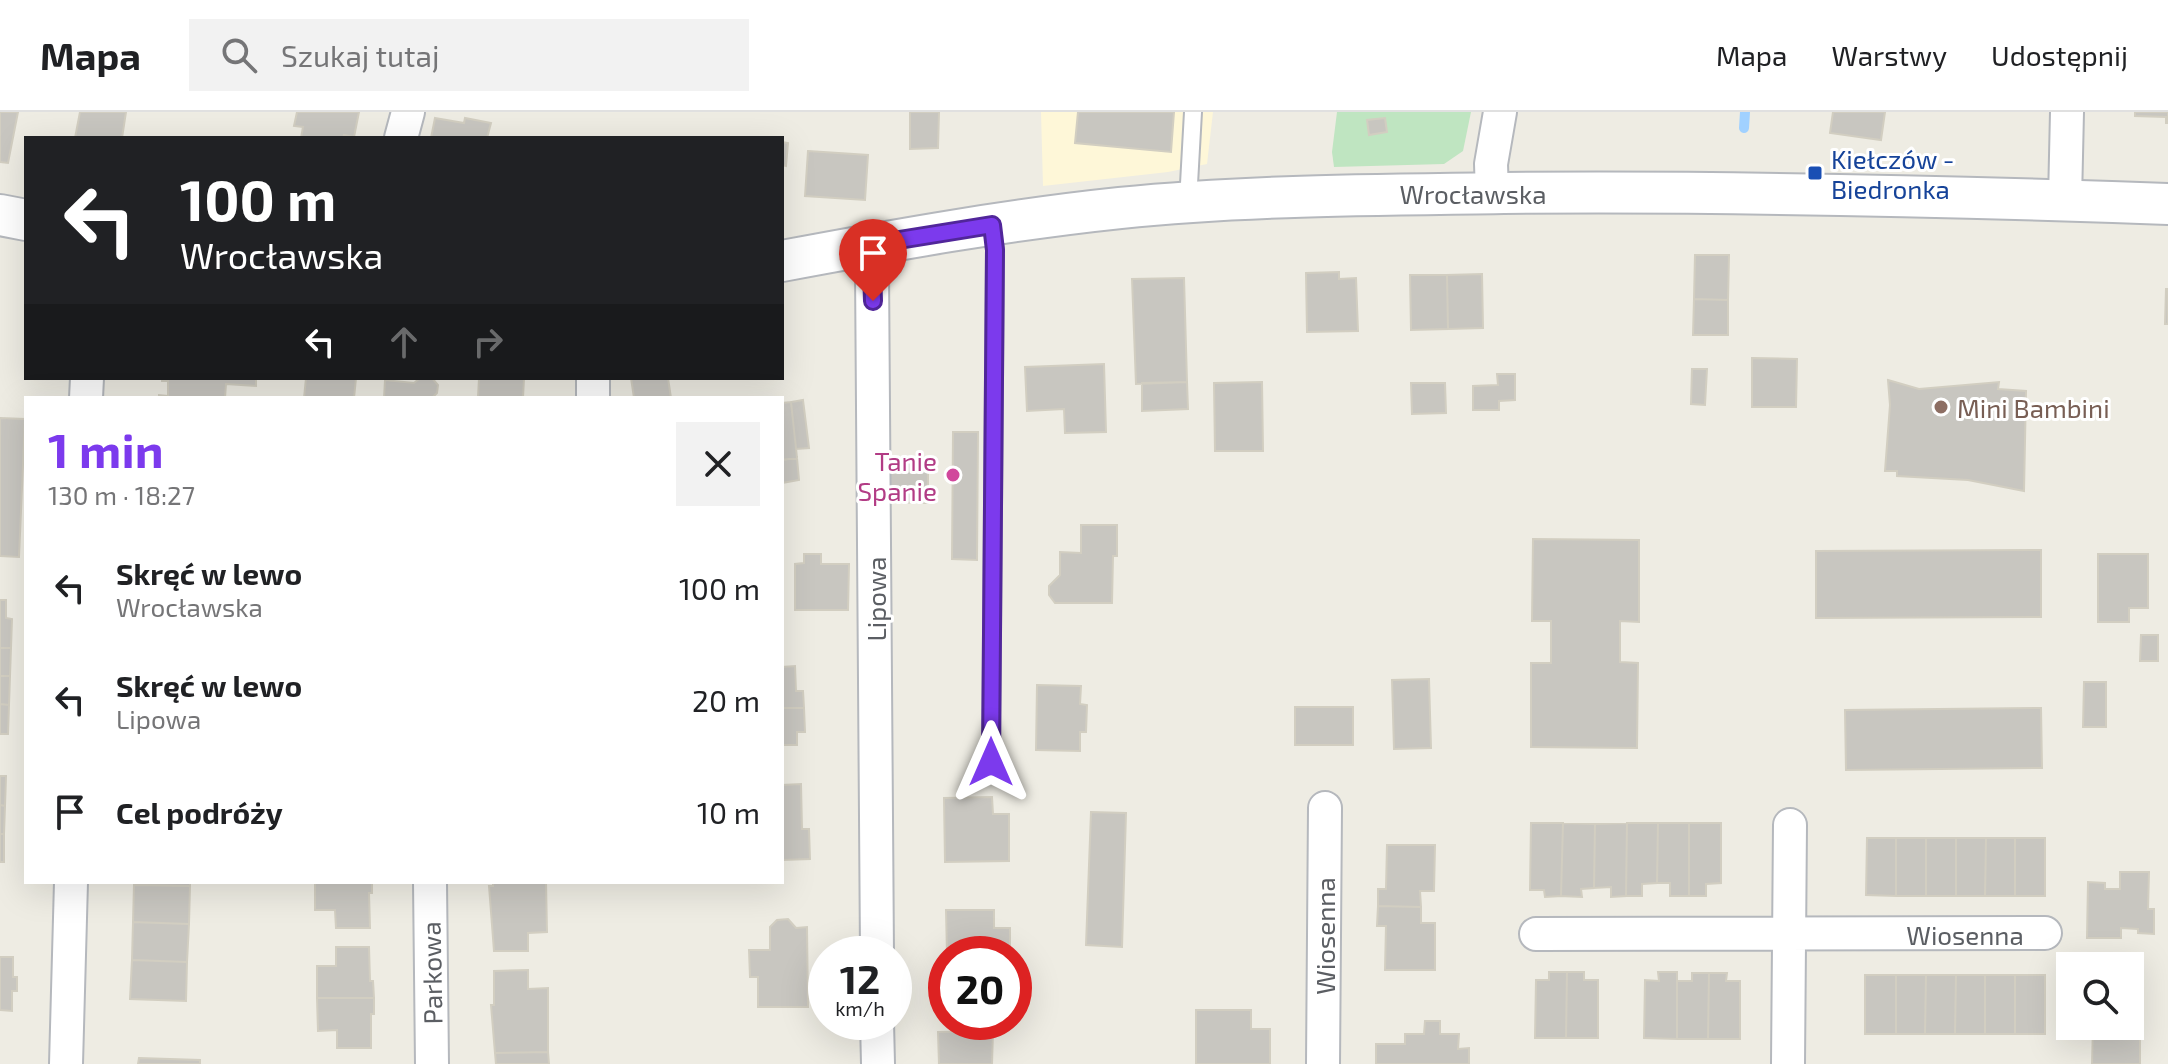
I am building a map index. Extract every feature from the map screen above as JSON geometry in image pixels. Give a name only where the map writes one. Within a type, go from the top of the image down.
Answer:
[{"type":"street","points":[[402,136],[408,112]]},
{"type":"street","points":[[1492,193],[1491,164],[1500,112]]},
{"type":"street","points":[[2065,200],[2067,112]]},
{"type":"street","name":"Wrocławska","points":[[784,261],[992,225],[1188,203],[1332,194],[1874,195],[2168,204]]},
{"type":"street","points":[[0,215],[24,220]]},
{"type":"street","name":"Lipowa","points":[[868,245],[872,270],[877,936]]},
{"type":"street","name":"Wiosenna","points":[[1323,1064],[1325,808]]},
{"type":"street","points":[[1788,1064],[1790,825]]},
{"type":"street","points":[[66,1064],[71,884]]},
{"type":"street","name":"Parkowa","points":[[430,884],[432,1064]]},
{"type":"street","name":"Wiosenna","points":[[1536,934],[2045,933]]},
{"type":"street","points":[[877,1040],[878,1064]]},
{"type":"lane","points":[[1188,203],[1193,112]]},
{"type":"lane","points":[[991,762],[995,266],[992,225]]},
{"type":"shaded area","points":[[1041,112],[1213,112],[1207,164],[1168,172],[1043,186]]},
{"type":"green space","points":[[1337,112],[1471,112],[1463,151],[1444,164],[1334,167],[1332,152]]},
{"type":"building","points":[[0,112],[18,112],[8,163],[0,162]]},
{"type":"building","points":[[80,112],[126,112],[122,136],[75,136]]},
{"type":"building","points":[[297,112],[359,112],[354,136],[301,136],[303,127],[294,126]]},
{"type":"building","points":[[910,112],[939,112],[938,148],[910,149]]},
{"type":"building","points":[[1078,112],[1174,112],[1171,152],[1075,143]]},
{"type":"building","points":[[1833,112],[1885,112],[1881,140],[1830,133]]},
{"type":"building","points":[[2135,112],[2168,112],[2168,123],[2166,117],[2135,116]]},
{"type":"building","points":[[435,118],[464,123],[465,118],[491,123],[488,136],[431,136]]},
{"type":"building","points":[[1385,118],[1387,132],[1369,135],[1367,120]]},
{"type":"building","points":[[784,142],[788,143],[784,166]]},
{"type":"building","points":[[808,151],[868,155],[865,200],[805,196]]},
{"type":"building","points":[[1695,255],[1729,255],[1728,300],[1694,299]]},
{"type":"building","points":[[1339,272],[1339,279],[1356,278],[1358,331],[1307,332],[1306,273]]},
{"type":"building","points":[[1482,274],[1483,328],[1448,329],[1447,275]]},
{"type":"building","points":[[1410,275],[1447,275],[1448,329],[1411,330]]},
{"type":"building","points":[[1184,278],[1187,382],[1136,384],[1132,279]]},
{"type":"building","points":[[2168,289],[2168,324],[2165,324]]},
{"type":"building","points":[[1694,299],[1728,300],[1728,335],[1693,335]]},
{"type":"building","points":[[1752,358],[1797,359],[1796,407],[1752,407]]},
{"type":"building","points":[[1104,364],[1106,432],[1065,433],[1064,409],[1027,411],[1025,367]]},
{"type":"building","points":[[1692,369],[1707,369],[1705,405],[1691,404]]},
{"type":"building","points":[[1497,374],[1515,374],[1515,400],[1499,401],[1499,410],[1473,410],[1473,386],[1498,385]]},
{"type":"building","points":[[256,380],[256,386],[226,384],[225,396],[168,396],[168,381],[162,381]]},
{"type":"building","points":[[306,380],[356,380],[354,396],[304,396]]},
{"type":"building","points":[[385,380],[414,383],[418,380],[434,380],[438,385],[434,396],[384,396]]},
{"type":"building","points":[[479,380],[524,380],[523,396],[478,396]]},
{"type":"building","points":[[631,380],[668,380],[671,396],[634,396]]},
{"type":"building","points":[[1888,380],[1919,389],[1999,382],[1998,389],[2026,391],[2024,491],[1968,480],[1897,476],[1897,471],[1885,471],[1890,405]]},
{"type":"building","points":[[1187,382],[1188,409],[1142,411],[1142,383]]},
{"type":"building","points":[[1262,382],[1263,451],[1215,451],[1214,383]]},
{"type":"building","points":[[1411,383],[1445,383],[1446,413],[1412,414]]},
{"type":"building","points":[[803,400],[809,448],[796,449],[791,402]]},
{"type":"building","points":[[791,402],[797,458],[784,460],[784,403]]},
{"type":"building","points":[[0,418],[24,419],[19,557],[0,556]]},
{"type":"building","points":[[953,432],[978,432],[977,560],[952,559]]},
{"type":"building","points":[[797,458],[799,480],[784,483],[784,460]]},
{"type":"building","points":[[888,462],[928,462],[928,503],[887,502]]},
{"type":"building","points":[[1081,525],[1117,525],[1112,603],[1055,603],[1049,595],[1049,586],[1060,575],[1060,552],[1081,553]]},
{"type":"building","points":[[1533,539],[1639,540],[1639,622],[1620,621],[1620,662],[1638,663],[1637,748],[1531,747],[1531,663],[1551,663],[1551,621],[1532,621]]},
{"type":"building","points":[[2041,550],[2041,617],[1816,618],[1816,551]]},
{"type":"building","points":[[804,554],[821,554],[821,564],[849,564],[848,610],[795,610],[795,564],[804,563]]},
{"type":"building","points":[[2098,554],[2148,554],[2148,608],[2129,608],[2129,622],[2098,622]]},
{"type":"building","points":[[0,600],[6,600],[6,618],[12,619],[11,648],[0,648]]},
{"type":"building","points":[[2141,635],[2158,635],[2158,661],[2140,661]]},
{"type":"building","points":[[0,648],[11,648],[10,676],[0,676]]},
{"type":"building","points":[[795,666],[796,691],[803,691],[804,708],[784,708],[784,667]]},
{"type":"building","points":[[0,676],[10,676],[9,705],[0,704]]},
{"type":"building","points":[[1429,679],[1431,748],[1394,749],[1392,680]]},
{"type":"building","points":[[2084,682],[2106,682],[2106,727],[2083,727]]},
{"type":"building","points":[[1037,685],[1081,686],[1080,704],[1087,705],[1086,732],[1080,732],[1080,751],[1036,750]]},
{"type":"building","points":[[0,704],[9,705],[8,734],[0,734]]},
{"type":"building","points":[[1295,707],[1353,707],[1353,745],[1295,745]]},
{"type":"building","points":[[784,708],[804,708],[805,732],[797,732],[797,745],[784,745]]},
{"type":"building","points":[[2041,708],[2042,768],[1846,770],[1845,710]]},
{"type":"building","points":[[0,776],[6,776],[5,806],[0,805]]},
{"type":"building","points":[[801,784],[802,829],[809,829],[810,859],[784,860],[784,785]]},
{"type":"building","points":[[992,797],[993,814],[1009,814],[1009,861],[945,862],[944,798]]},
{"type":"building","points":[[0,805],[5,806],[4,834],[0,834]]},
{"type":"building","points":[[1091,812],[1126,813],[1122,947],[1086,945]]},
{"type":"building","points":[[1531,823],[1563,823],[1561,896],[1545,897],[1544,890],[1530,890]]},
{"type":"building","points":[[1563,823],[1595,824],[1594,888],[1581,889],[1582,897],[1561,896]]},
{"type":"building","points":[[1627,823],[1626,896],[1611,897],[1611,887],[1594,888],[1595,824]]},
{"type":"building","points":[[1627,823],[1658,823],[1657,883],[1642,884],[1642,896],[1626,896]]},
{"type":"building","points":[[1658,823],[1689,823],[1689,896],[1670,896],[1670,883],[1657,883]]},
{"type":"building","points":[[1689,823],[1721,823],[1721,883],[1706,884],[1706,896],[1689,896]]},
{"type":"building","points":[[0,834],[4,834],[4,862],[0,862]]},
{"type":"building","points":[[1867,838],[1896,838],[1896,896],[1866,895]]},
{"type":"building","points":[[1896,838],[1926,838],[1926,896],[1896,896]]},
{"type":"building","points":[[1926,838],[1956,838],[1956,896],[1926,896]]},
{"type":"building","points":[[1956,838],[1986,838],[1985,896],[1956,896]]},
{"type":"building","points":[[1986,838],[2015,838],[2015,896],[1985,896]]},
{"type":"building","points":[[2015,838],[2045,838],[2045,896],[2015,896]]},
{"type":"building","points":[[1387,845],[1435,845],[1434,891],[1420,891],[1421,907],[1378,906],[1378,889],[1386,889]]},
{"type":"building","points":[[2120,872],[2149,872],[2148,909],[2154,909],[2154,934],[2121,928],[2121,938],[2087,938],[2088,882],[2105,883],[2105,889],[2120,889]]},
{"type":"building","points":[[190,884],[190,886],[134,885]]},
{"type":"building","points":[[315,884],[372,884],[372,893],[369,893],[370,928],[336,928],[335,910],[315,910]]},
{"type":"building","points":[[546,884],[547,932],[528,933],[528,951],[494,951],[489,886]]},
{"type":"building","points":[[134,885],[190,886],[189,924],[133,922]]},
{"type":"building","points":[[1378,906],[1421,907],[1421,923],[1435,923],[1435,970],[1385,970],[1386,926],[1377,926]]},
{"type":"building","points":[[946,910],[994,910],[994,928],[1010,928],[1010,936],[947,936]]},
{"type":"building","points":[[788,919],[796,928],[807,927],[808,1007],[758,1007],[758,977],[750,977],[749,950],[770,950],[770,927],[777,920]]},
{"type":"building","points":[[133,922],[189,924],[187,962],[132,960]]},
{"type":"building","points":[[336,947],[369,947],[374,998],[317,998],[317,966],[336,966]]},
{"type":"building","points":[[0,957],[13,957],[17,991],[12,991],[12,1011],[0,1010]]},
{"type":"building","points":[[132,960],[187,962],[186,1001],[130,999]]},
{"type":"building","points":[[528,970],[528,989],[548,988],[548,1052],[495,1053],[491,1005],[494,1005],[494,971]]},
{"type":"building","points":[[1549,972],[1567,972],[1566,1038],[1535,1038],[1536,980],[1549,980]]},
{"type":"building","points":[[1567,972],[1584,972],[1584,980],[1598,980],[1598,1038],[1566,1038]]},
{"type":"building","points":[[1658,972],[1677,972],[1677,1039],[1644,1038],[1645,980],[1659,981]]},
{"type":"building","points":[[1692,973],[1709,973],[1708,1039],[1677,1039],[1677,981],[1692,981]]},
{"type":"building","points":[[1709,973],[1727,973],[1726,981],[1740,981],[1740,1039],[1708,1039]]},
{"type":"building","points":[[1865,975],[1896,975],[1896,1034],[1865,1034]]},
{"type":"building","points":[[1896,975],[1926,975],[1925,1034],[1896,1034]]},
{"type":"building","points":[[1926,975],[1956,975],[1955,1034],[1925,1034]]},
{"type":"building","points":[[1956,975],[1985,975],[1985,1034],[1955,1034]]},
{"type":"building","points":[[1985,975],[2015,975],[2015,1034],[1985,1034]]},
{"type":"building","points":[[2015,975],[2045,975],[2045,1034],[2015,1034]]},
{"type":"building","points":[[317,998],[374,998],[371,1048],[337,1048],[337,1030],[318,1031]]},
{"type":"building","points":[[1196,1010],[1251,1010],[1251,1029],[1270,1029],[1270,1064],[1196,1064]]},
{"type":"building","points":[[1425,1021],[1440,1021],[1440,1034],[1459,1034],[1458,1049],[1469,1048],[1469,1064],[1376,1064],[1376,1044],[1405,1044],[1405,1034],[1424,1034]]},
{"type":"building","points":[[938,1040],[993,1040],[992,1064],[939,1064]]},
{"type":"building","points":[[2093,1040],[2140,1040],[2140,1064],[2092,1064]]},
{"type":"building","points":[[548,1052],[549,1064],[496,1064],[495,1053]]},
{"type":"building","points":[[139,1058],[200,1060],[200,1064],[138,1064]]},
{"type":"waterway","points":[[1744,128],[1745,112]]},
{"type":"place","name":"Kiełczów - Biedronka","points":[[1815,173]]},
{"type":"place","name":"Mini Bambini","points":[[1941,407]]},
{"type":"place","name":"Tanie Spanie","points":[[953,475]]},
{"type":"route","points":[[873,301],[868,245],[992,225],[995,250],[991,762]]}]
